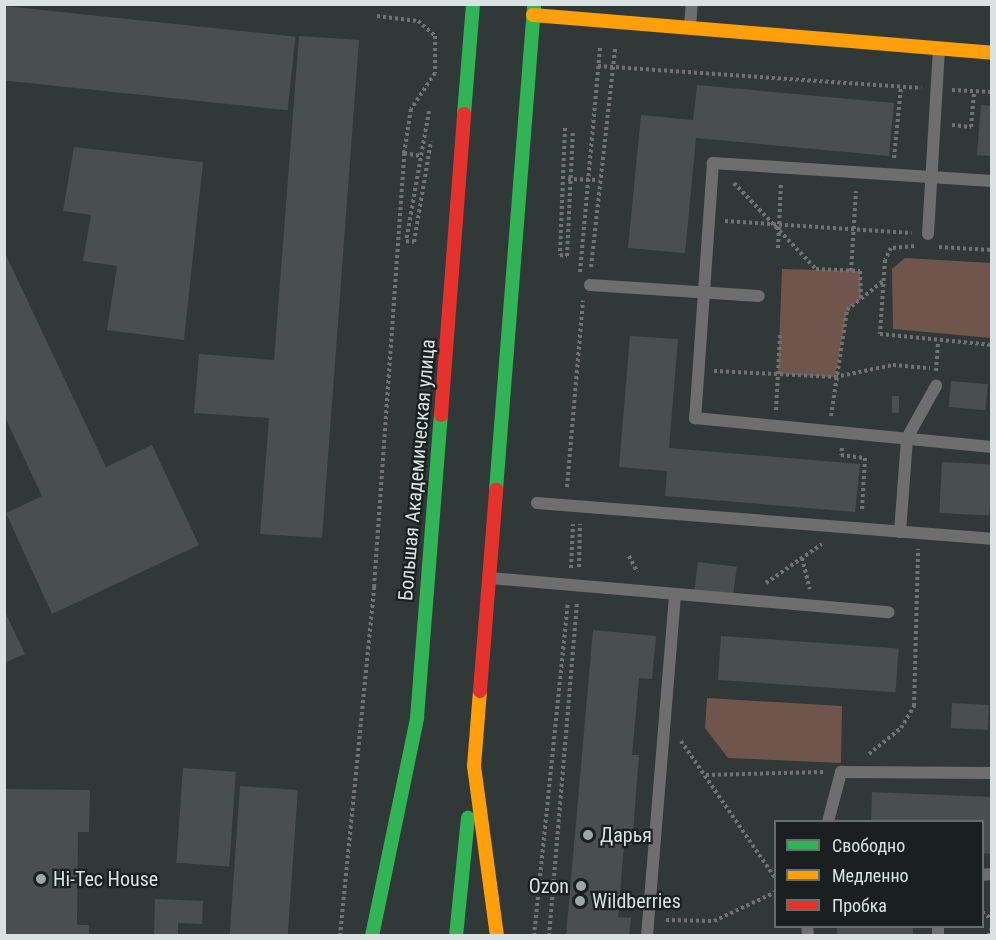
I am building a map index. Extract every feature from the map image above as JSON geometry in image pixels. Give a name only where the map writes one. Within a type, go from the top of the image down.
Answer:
[{"type":"main road","name":"Большая Академическая улица","points":[[372,936],[417,718],[473,4]]},
{"type":"main road","points":[[456,936],[474,766],[534,10],[617,21],[992,52]]},
{"type":"main road","points":[[401,878],[417,718]]},
{"type":"main road","points":[[474,766],[496,936]]},
{"type":"lane","points":[[690,27],[692,4]]},
{"type":"lane","points":[[928,234],[939,48]]},
{"type":"lane","points":[[992,181],[713,163],[695,418],[992,447]]},
{"type":"lane","points":[[590,285],[759,296]]},
{"type":"lane","points":[[900,532],[907,438],[936,386]]},
{"type":"lane","points":[[537,503],[992,539]]},
{"type":"lane","points":[[489,578],[890,612]]},
{"type":"lane","points":[[647,936],[675,595]]},
{"type":"lane","points":[[829,820],[842,772],[992,773]]},
{"type":"path","points":[[340,936],[374,587],[404,153],[411,109],[435,73],[439,51],[427,26],[377,16]]},
{"type":"path","points":[[549,936],[574,587],[570,506],[581,315],[590,285],[598,180],[617,21]]},
{"type":"path","points":[[590,285],[580,264],[601,44]]},
{"type":"path","points":[[598,66],[992,92]]},
{"type":"path","points":[[882,160],[894,161],[901,87]]},
{"type":"path","points":[[933,124],[971,127],[974,91]]},
{"type":"path","points":[[426,168],[414,243],[406,241],[429,111]]},
{"type":"path","points":[[565,128],[560,255],[567,256],[568,179],[573,130]]},
{"type":"path","points":[[404,153],[421,156]]},
{"type":"path","points":[[713,163],[779,224],[816,269],[860,271],[861,299]]},
{"type":"path","points":[[778,248],[781,168]]},
{"type":"path","points":[[851,271],[857,172]]},
{"type":"path","points":[[568,179],[598,180]]},
{"type":"path","points":[[709,219],[928,234]]},
{"type":"path","points":[[921,246],[891,248],[883,281],[880,334],[938,342],[992,345]]},
{"type":"path","points":[[933,247],[992,250]]},
{"type":"path","points":[[829,431],[835,377],[847,310],[883,281]]},
{"type":"path","points":[[775,426],[780,335]]},
{"type":"path","points":[[936,386],[938,342]]},
{"type":"path","points":[[698,370],[835,377],[893,365],[936,368]]},
{"type":"path","points":[[842,455],[865,458],[860,529]]},
{"type":"path","points":[[534,936],[582,527],[570,506]]},
{"type":"path","points":[[741,600],[844,528]]},
{"type":"path","points":[[857,772],[901,728],[914,706],[918,534]]},
{"type":"path","points":[[802,558],[814,606]]},
{"type":"path","points":[[665,720],[706,775],[774,876]]},
{"type":"path","points":[[706,775],[842,772]]},
{"type":"path","points":[[648,920],[714,921],[774,893]]},
{"type":"path","points":[[988,936],[992,928]]},
{"type":"shaded area","points":[[905,258],[991,263],[991,338],[893,329],[892,269]]},
{"type":"shaded area","points":[[782,269],[860,271],[861,299],[847,310],[835,377],[778,374]]},
{"type":"shaded area","points":[[707,698],[842,706],[841,763],[728,758],[705,728]]},
{"type":"building","points":[[4,6],[295,37],[288,110],[4,80]]},
{"type":"building","points":[[299,36],[359,40],[322,538],[260,534],[269,418],[194,413],[199,354],[274,360]]},
{"type":"building","points":[[697,85],[894,103],[889,156],[696,138],[685,253],[628,248],[641,115],[693,120]]},
{"type":"building","points":[[981,105],[992,106],[992,156],[977,155]]},
{"type":"building","points":[[74,147],[203,162],[184,340],[107,330],[117,266],[83,261],[91,215],[63,211]]},
{"type":"building","points":[[4,251],[106,467],[152,445],[199,545],[52,614],[6,513],[42,496],[4,415]]},
{"type":"building","points":[[630,336],[678,339],[669,448],[860,464],[855,512],[665,496],[667,471],[619,467]]},
{"type":"building","points":[[951,381],[988,384],[986,410],[949,407]]},
{"type":"building","points":[[892,396],[899,396],[899,413],[892,413]]},
{"type":"building","points":[[942,462],[992,465],[989,516],[939,513]]},
{"type":"building","points":[[698,562],[737,567],[733,595],[695,590]]},
{"type":"building","points":[[4,610],[25,654],[4,663]]},
{"type":"building","points":[[593,630],[656,636],[652,679],[639,678],[632,755],[639,755],[632,845],[624,845],[618,917],[631,918],[629,936],[566,936]]},
{"type":"building","points":[[721,636],[899,648],[895,692],[718,680]]},
{"type":"building","points":[[952,703],[989,705],[988,730],[951,728]]},
{"type":"building","points":[[183,768],[236,772],[229,866],[176,863]]},
{"type":"building","points":[[240,786],[298,790],[288,936],[230,936]]},
{"type":"building","name":"Hi-Tec House","points":[[4,789],[90,790],[89,832],[78,832],[77,925],[89,925],[89,936],[4,936]]},
{"type":"building","points":[[872,792],[992,797],[992,854],[984,853],[984,820],[871,820]]},
{"type":"building","points":[[155,899],[203,901],[202,924],[178,923],[178,936],[154,936]]},
{"type":"building","points":[[837,928],[913,928],[913,936],[837,936]]},
{"type":"traffic: fast","points":[[464,114],[473,4]]},
{"type":"traffic: fast","points":[[496,490],[534,4]]},
{"type":"traffic: fast","points":[[372,936],[417,718],[441,415]]},
{"type":"traffic: fast","points":[[456,936],[468,818]]},
{"type":"traffic: slow","points":[[533,15],[992,53]]},
{"type":"traffic: slow","points":[[480,691],[474,766],[497,936]]},
{"type":"traffic: jam","points":[[441,415],[464,114]]},
{"type":"traffic: jam","points":[[480,691],[496,490]]},
{"type":"place","name":"Дарья","points":[[588,835]]},
{"type":"place","name":"Hi-Tec House","points":[[41,879]]},
{"type":"place","name":"Ozon","points":[[581,886]]},
{"type":"place","name":"Wildberries","points":[[580,901]]}]
